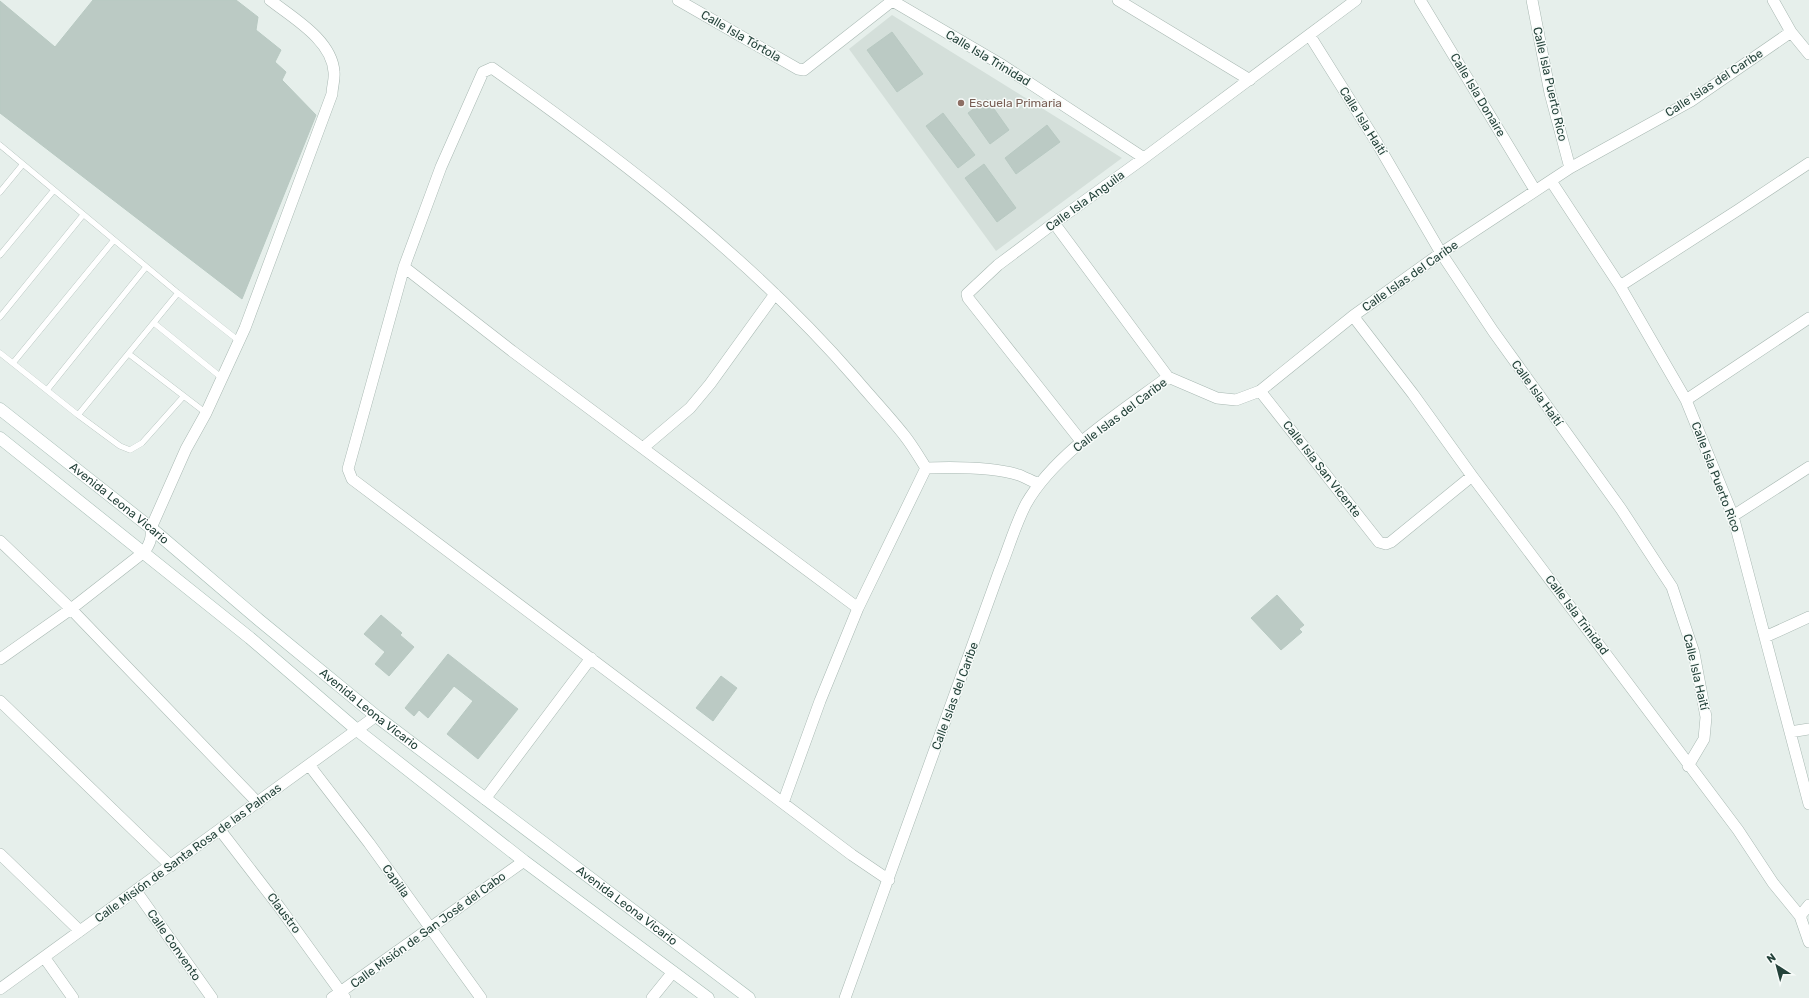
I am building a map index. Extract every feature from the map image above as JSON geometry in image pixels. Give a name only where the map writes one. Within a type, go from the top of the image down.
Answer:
[{"type":"street","points":[[0,659],[71,609],[144,552],[149,546],[152,536],[151,528],[186,449],[206,413],[239,342],[332,94],[334,72],[328,52],[312,34],[270,0]]},
{"type":"street","name":"Calle Isla Tórtola","points":[[678,0],[798,69],[804,70],[892,0]]},
{"type":"street","name":"Calle Isla Trinidad","points":[[892,0],[1002,65],[1144,158]]},
{"type":"street","points":[[1118,0],[1250,80]]},
{"type":"street","name":"Calle Isla Anguila","points":[[1081,442],[968,298],[967,294],[998,265],[1310,36],[1356,0]]},
{"type":"street","name":"Calle Isla Donaire","points":[[1420,0],[1535,190]]},
{"type":"street","name":"Calle Isla Puerto Rico","points":[[1532,0],[1550,94],[1570,168]]},
{"type":"street","points":[[1773,0],[1791,32],[1809,54]]},
{"type":"street","name":"Calle Islas del Caribe","points":[[845,998],[999,572],[1026,505],[1039,484],[1081,442],[1168,377],[1217,398],[1236,400],[1260,391],[1353,316],[1441,253],[1570,168],[1691,101],[1791,32]]},
{"type":"street","name":"Calle Isla Haití","points":[[1310,36],[1377,143],[1441,253],[1492,331],[1621,509],[1672,587],[1694,653],[1706,718],[1704,739],[1688,766]]},
{"type":"street","points":[[888,880],[352,480],[348,469],[404,267],[441,167],[483,72],[492,68],[577,129],[681,210],[776,294],[834,354],[905,436],[926,468]]},
{"type":"street","points":[[1620,286],[1809,163]]},
{"type":"street","name":"Calle Isla Puerto Rico","points":[[1551,181],[1620,286],[1686,400],[1733,516],[1809,804]]},
{"type":"street","points":[[1054,223],[1131,325],[1168,377]]},
{"type":"street","points":[[404,267],[512,350],[858,608]]},
{"type":"street","points":[[644,447],[695,402],[776,294]]},
{"type":"street","name":"Calle Isla Trinidad","points":[[1353,316],[1413,394],[1472,476],[1688,766],[1738,830],[1773,883],[1800,916]]},
{"type":"street","points":[[1686,400],[1809,318]]},
{"type":"street","name":"Calle Isla San Vicente","points":[[1260,391],[1380,542],[1386,544],[1391,542],[1472,476]]},
{"type":"street","name":"Avenida Leona Vicario","points":[[0,409],[151,528],[265,625],[376,716],[749,998]]},
{"type":"street","name":"Avenida Leona Vicario","points":[[0,438],[250,638],[357,730],[524,861],[708,998]]},
{"type":"street","points":[[926,468],[956,467],[1000,472],[1018,475],[1039,484]]},
{"type":"street","points":[[1733,516],[1809,467]]},
{"type":"street","points":[[783,803],[820,701],[858,608],[926,468]]},
{"type":"street","points":[[0,541],[71,609],[258,803]]},
{"type":"street","points":[[1765,637],[1809,617]]},
{"type":"street","points":[[485,798],[591,658]]},
{"type":"street","points":[[0,701],[171,866]]},
{"type":"street","name":"Calle Misión de Santa Rosa de las Palmas","points":[[0,989],[376,716]]},
{"type":"street","points":[[1790,732],[1809,729]]},
{"type":"street","name":"Capilla","points":[[309,766],[369,842],[481,998]]},
{"type":"street","name":"Claustro","points":[[220,830],[280,908],[340,996]]},
{"type":"street","points":[[0,854],[80,931]]},
{"type":"street","name":"Calle Misión de San José del Cabo","points":[[340,996],[524,861]]},
{"type":"street","name":"Calle Convento","points":[[136,891],[212,998]]},
{"type":"street","points":[[1809,905],[1800,916],[1809,942]]},
{"type":"street","points":[[44,957],[73,998]]},
{"type":"street","points":[[652,998],[673,972]]},
{"type":"lane","points":[[0,145],[146,267],[239,342]]},
{"type":"lane","points":[[0,192],[23,164]]},
{"type":"lane","points":[[0,255],[54,190]]},
{"type":"lane","points":[[0,317],[83,214]]},
{"type":"lane","points":[[13,363],[114,240]]},
{"type":"lane","points":[[47,390],[146,267]]},
{"type":"lane","points":[[78,415],[178,292]]},
{"type":"lane","points":[[154,323],[223,378]]},
{"type":"lane","points":[[0,353],[78,415],[120,446],[130,450],[142,443],[183,397]]},
{"type":"lane","points":[[129,354],[183,397],[206,413]]},
{"type":"shaded area","name":"Escuela Primaria","points":[[892,15],[1122,158],[996,251],[849,49]]},
{"type":"building","points":[[93,0],[236,0],[258,17],[256,30],[281,50],[275,62],[286,72],[282,80],[316,115],[242,299],[0,113],[0,1],[55,47]]},
{"type":"building","points":[[892,32],[923,74],[897,92],[867,50]]},
{"type":"building","points":[[987,99],[1009,130],[990,144],[968,113]]},
{"type":"building","points":[[943,113],[975,155],[958,168],[926,126]]},
{"type":"building","points":[[1047,125],[1060,142],[1016,174],[1005,158]]},
{"type":"building","points":[[984,164],[1016,208],[997,222],[965,178]]},
{"type":"building","points":[[1277,595],[1304,625],[1299,629],[1302,632],[1281,650],[1251,618]]},
{"type":"building","points":[[381,615],[402,633],[400,635],[414,647],[389,676],[375,664],[385,652],[364,634]]},
{"type":"building","points":[[448,654],[518,709],[478,759],[447,734],[473,701],[454,686],[428,718],[419,710],[414,716],[405,708]]},
{"type":"building","points":[[721,676],[737,688],[713,721],[696,708]]},
{"type":"place","name":"Escuela Primaria","points":[[961,103]]}]
